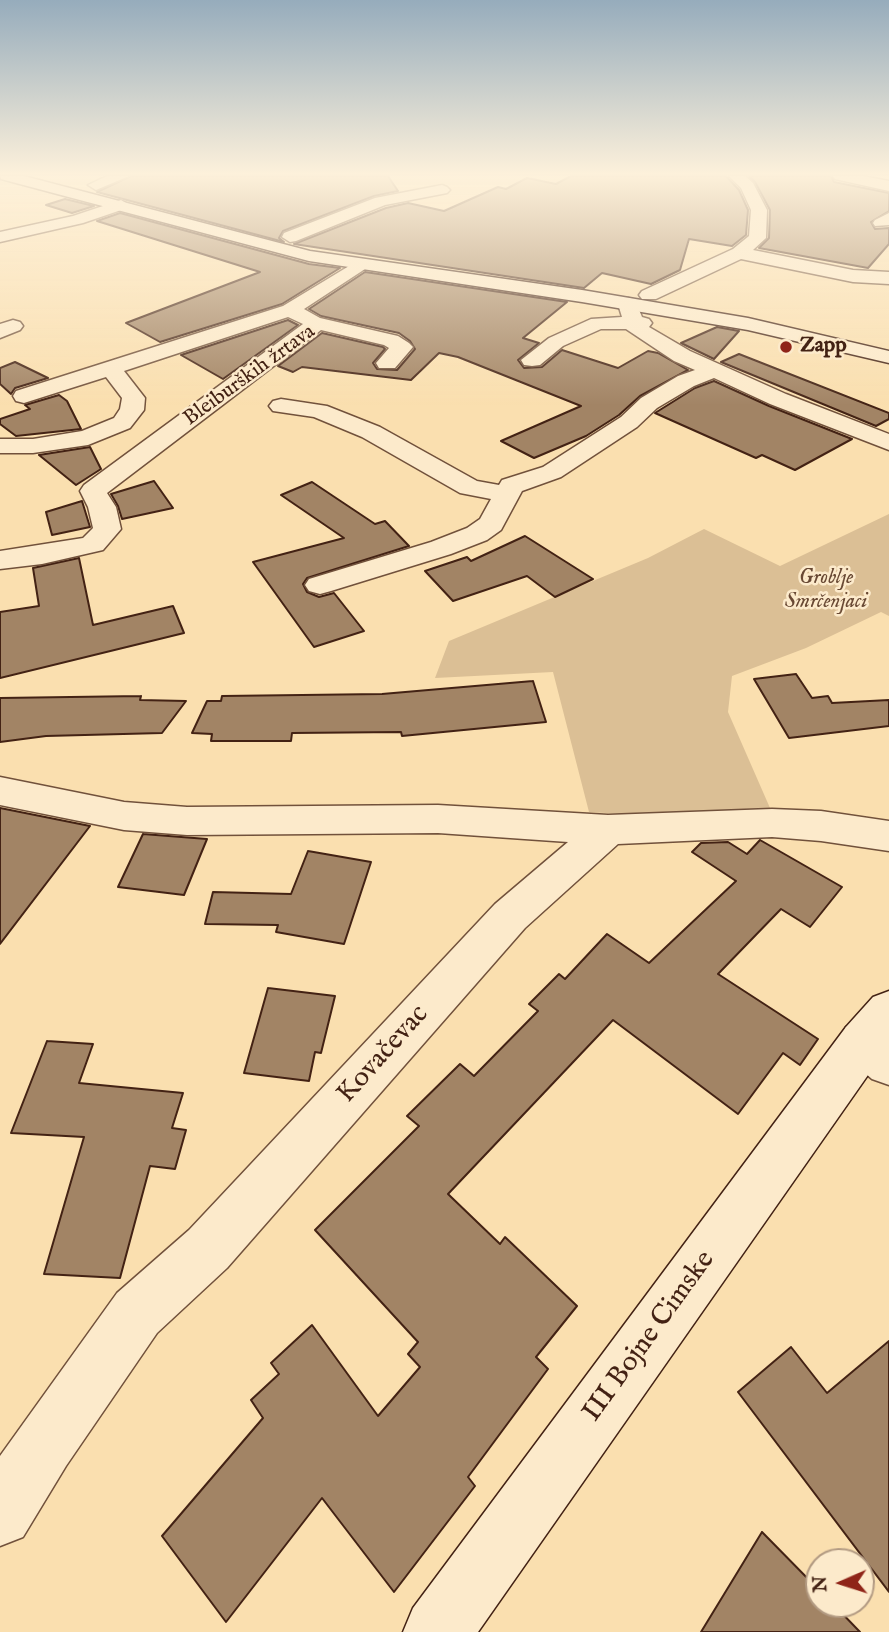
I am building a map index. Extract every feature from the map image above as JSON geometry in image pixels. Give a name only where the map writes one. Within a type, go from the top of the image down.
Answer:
[{"type":"street","points":[[295,252],[636,321],[713,371],[889,443]]},
{"type":"street","points":[[364,252],[649,295],[889,346]]},
{"type":"street","points":[[649,295],[739,253],[853,276],[889,278]]},
{"type":"street","points":[[24,396],[290,310],[359,265]]},
{"type":"street","points":[[853,276],[867,291],[877,296]]},
{"type":"street","points":[[290,310],[317,324]]},
{"type":"street","points":[[532,360],[556,342],[598,323],[636,321],[677,313],[748,324],[889,357]]},
{"type":"street","name":"Bleiburških žrtava","points":[[0,559],[42,555],[93,544],[107,529],[102,507],[93,491],[317,324],[391,340],[402,347],[387,363]]},
{"type":"street","points":[[0,446],[33,446],[88,438],[122,423],[132,410],[134,398],[111,369]]},
{"type":"street","points":[[320,585],[394,564],[477,534],[491,524],[511,486],[552,472],[629,422],[649,403],[686,381],[713,371]]},
{"type":"street","name":"Bleiburških žrtava","points":[[281,406],[318,411],[371,432],[469,486],[505,494]]},
{"type":"street","points":[[0,791],[124,816],[187,821],[438,819],[608,830],[772,823],[889,835]]},
{"type":"street","name":"Kovačevac","points":[[0,1514],[44,1444],[137,1313],[208,1249],[510,916],[608,830]]},
{"type":"street","name":"III Bojne Cimske","points":[[437,1632],[880,1039]]},
{"type":"green space","name":"Groblje Smrčenjaci","points":[[889,514],[889,616],[881,612],[806,648],[732,676],[728,712],[770,808],[674,817],[589,812],[553,672],[435,678],[449,641],[648,558],[704,529],[780,566]]},
{"type":"building","points":[[197,252],[265,252],[309,264],[340,268],[282,304],[160,342],[126,323],[260,272]]},
{"type":"building","points":[[348,252],[685,252],[680,270],[651,284],[602,273],[584,288]]},
{"type":"building","points":[[782,252],[882,252],[868,268]]},
{"type":"building","points":[[365,272],[567,302],[523,338],[539,343],[518,360],[524,368],[542,367],[562,350],[618,368],[648,351],[658,353],[688,370],[640,396],[619,415],[586,436],[534,458],[501,441],[581,406],[458,357],[439,353],[411,380],[302,367],[293,372],[278,366],[322,333],[383,347],[385,349],[373,363],[377,369],[397,370],[415,349],[410,341],[399,333],[321,316],[309,309]]},
{"type":"building","points":[[288,320],[298,325],[223,379],[181,355]]},
{"type":"building","points":[[717,327],[739,331],[714,359],[681,343]]},
{"type":"building","points":[[739,354],[889,413],[889,419],[876,426],[721,362]]},
{"type":"building","points":[[15,362],[48,378],[15,388],[11,394],[0,384],[0,368]]},
{"type":"building","points":[[714,381],[852,439],[795,470],[762,455],[756,458],[655,413],[695,388]]},
{"type":"building","points":[[59,395],[67,401],[81,429],[16,436],[0,424],[0,419],[30,409],[25,405]]},
{"type":"building","points":[[90,447],[101,469],[76,485],[39,455]]},
{"type":"building","points":[[154,481],[173,508],[122,519],[111,494]]},
{"type":"building","points":[[312,482],[375,524],[385,521],[409,546],[307,578],[303,584],[307,592],[319,597],[334,593],[364,631],[314,647],[253,562],[344,538],[281,495]]},
{"type":"building","points":[[82,501],[90,527],[52,535],[46,512]]},
{"type":"building","points":[[525,536],[593,579],[555,597],[527,576],[453,601],[425,571],[467,557],[471,561]]},
{"type":"building","points":[[79,558],[93,625],[173,606],[184,633],[0,678],[0,612],[39,606],[33,568]]},
{"type":"building","points":[[796,674],[812,698],[828,696],[832,703],[889,700],[889,726],[789,738],[754,679]]},
{"type":"building","points":[[533,681],[546,722],[402,736],[401,732],[292,733],[291,741],[211,741],[212,734],[192,733],[207,701],[221,701],[222,696],[382,694]]},
{"type":"building","points":[[141,696],[140,700],[186,701],[162,733],[46,736],[0,742],[0,698]]},
{"type":"building","points":[[0,808],[90,826],[0,944]]},
{"type":"building","points":[[143,834],[207,839],[184,895],[118,887]]},
{"type":"building","points":[[760,840],[842,887],[810,927],[781,909],[718,974],[818,1039],[800,1065],[783,1053],[738,1114],[613,1020],[448,1194],[500,1244],[505,1237],[577,1306],[536,1357],[548,1369],[468,1477],[475,1486],[394,1592],[322,1498],[226,1622],[162,1536],[263,1418],[251,1400],[279,1374],[271,1363],[312,1325],[378,1416],[420,1367],[408,1354],[418,1342],[315,1230],[419,1126],[407,1116],[460,1064],[474,1076],[538,1011],[529,1004],[559,974],[565,979],[607,934],[649,963],[736,881],[692,852],[701,843],[728,842],[747,854]]},
{"type":"building","points":[[308,851],[371,862],[344,944],[276,932],[278,925],[205,924],[213,892],[291,894]]},
{"type":"building","points":[[268,988],[335,996],[321,1053],[315,1052],[309,1081],[244,1073]]},
{"type":"building","points":[[47,1041],[93,1044],[79,1083],[183,1093],[172,1128],[186,1130],[175,1169],[150,1166],[120,1278],[44,1274],[84,1137],[11,1133]]},
{"type":"building","points":[[889,1341],[889,1592],[875,1573],[875,1548],[856,1548],[738,1392],[791,1347],[827,1393]]},
{"type":"building","points":[[762,1532],[805,1576],[805,1618],[846,1618],[860,1632],[701,1632]]},
{"type":"place","name":"Zapp","points":[[786,347]]}]
